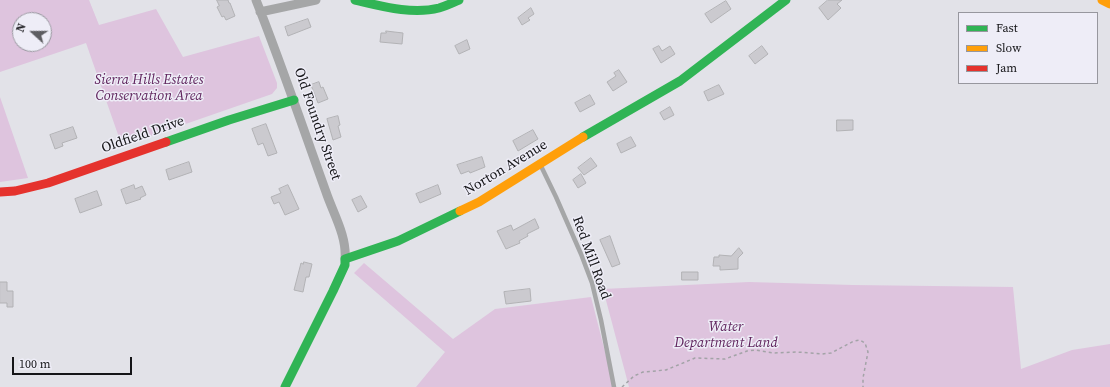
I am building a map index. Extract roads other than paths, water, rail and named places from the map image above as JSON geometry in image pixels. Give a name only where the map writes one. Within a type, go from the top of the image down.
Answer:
[{"type":"main road","points":[[355,0],[388,8],[414,10],[436,9],[459,0]]},
{"type":"main road","name":"Norton Avenue","points":[[346,259],[398,241],[478,202],[634,107],[680,81],[786,0]]},
{"type":"main road","points":[[1102,0],[1110,4]]},
{"type":"main road","name":"Oldfield Drive","points":[[0,192],[16,191],[48,183],[230,120],[294,100]]},
{"type":"main road","points":[[285,387],[333,291],[345,265],[346,259]]},
{"type":"street","name":"Old Foundry Street","points":[[256,0],[294,100],[342,235],[346,259]]},
{"type":"street","points":[[260,12],[316,0]]},
{"type":"lane","name":"Red Mill Road","points":[[540,164],[582,254],[592,283],[614,387]]},
{"type":"park label","name":"Sierra Hills Estates Conservation Area","points":[[149,88]]},
{"type":"park label","name":"Water Department Land","points":[[726,336]]}]
